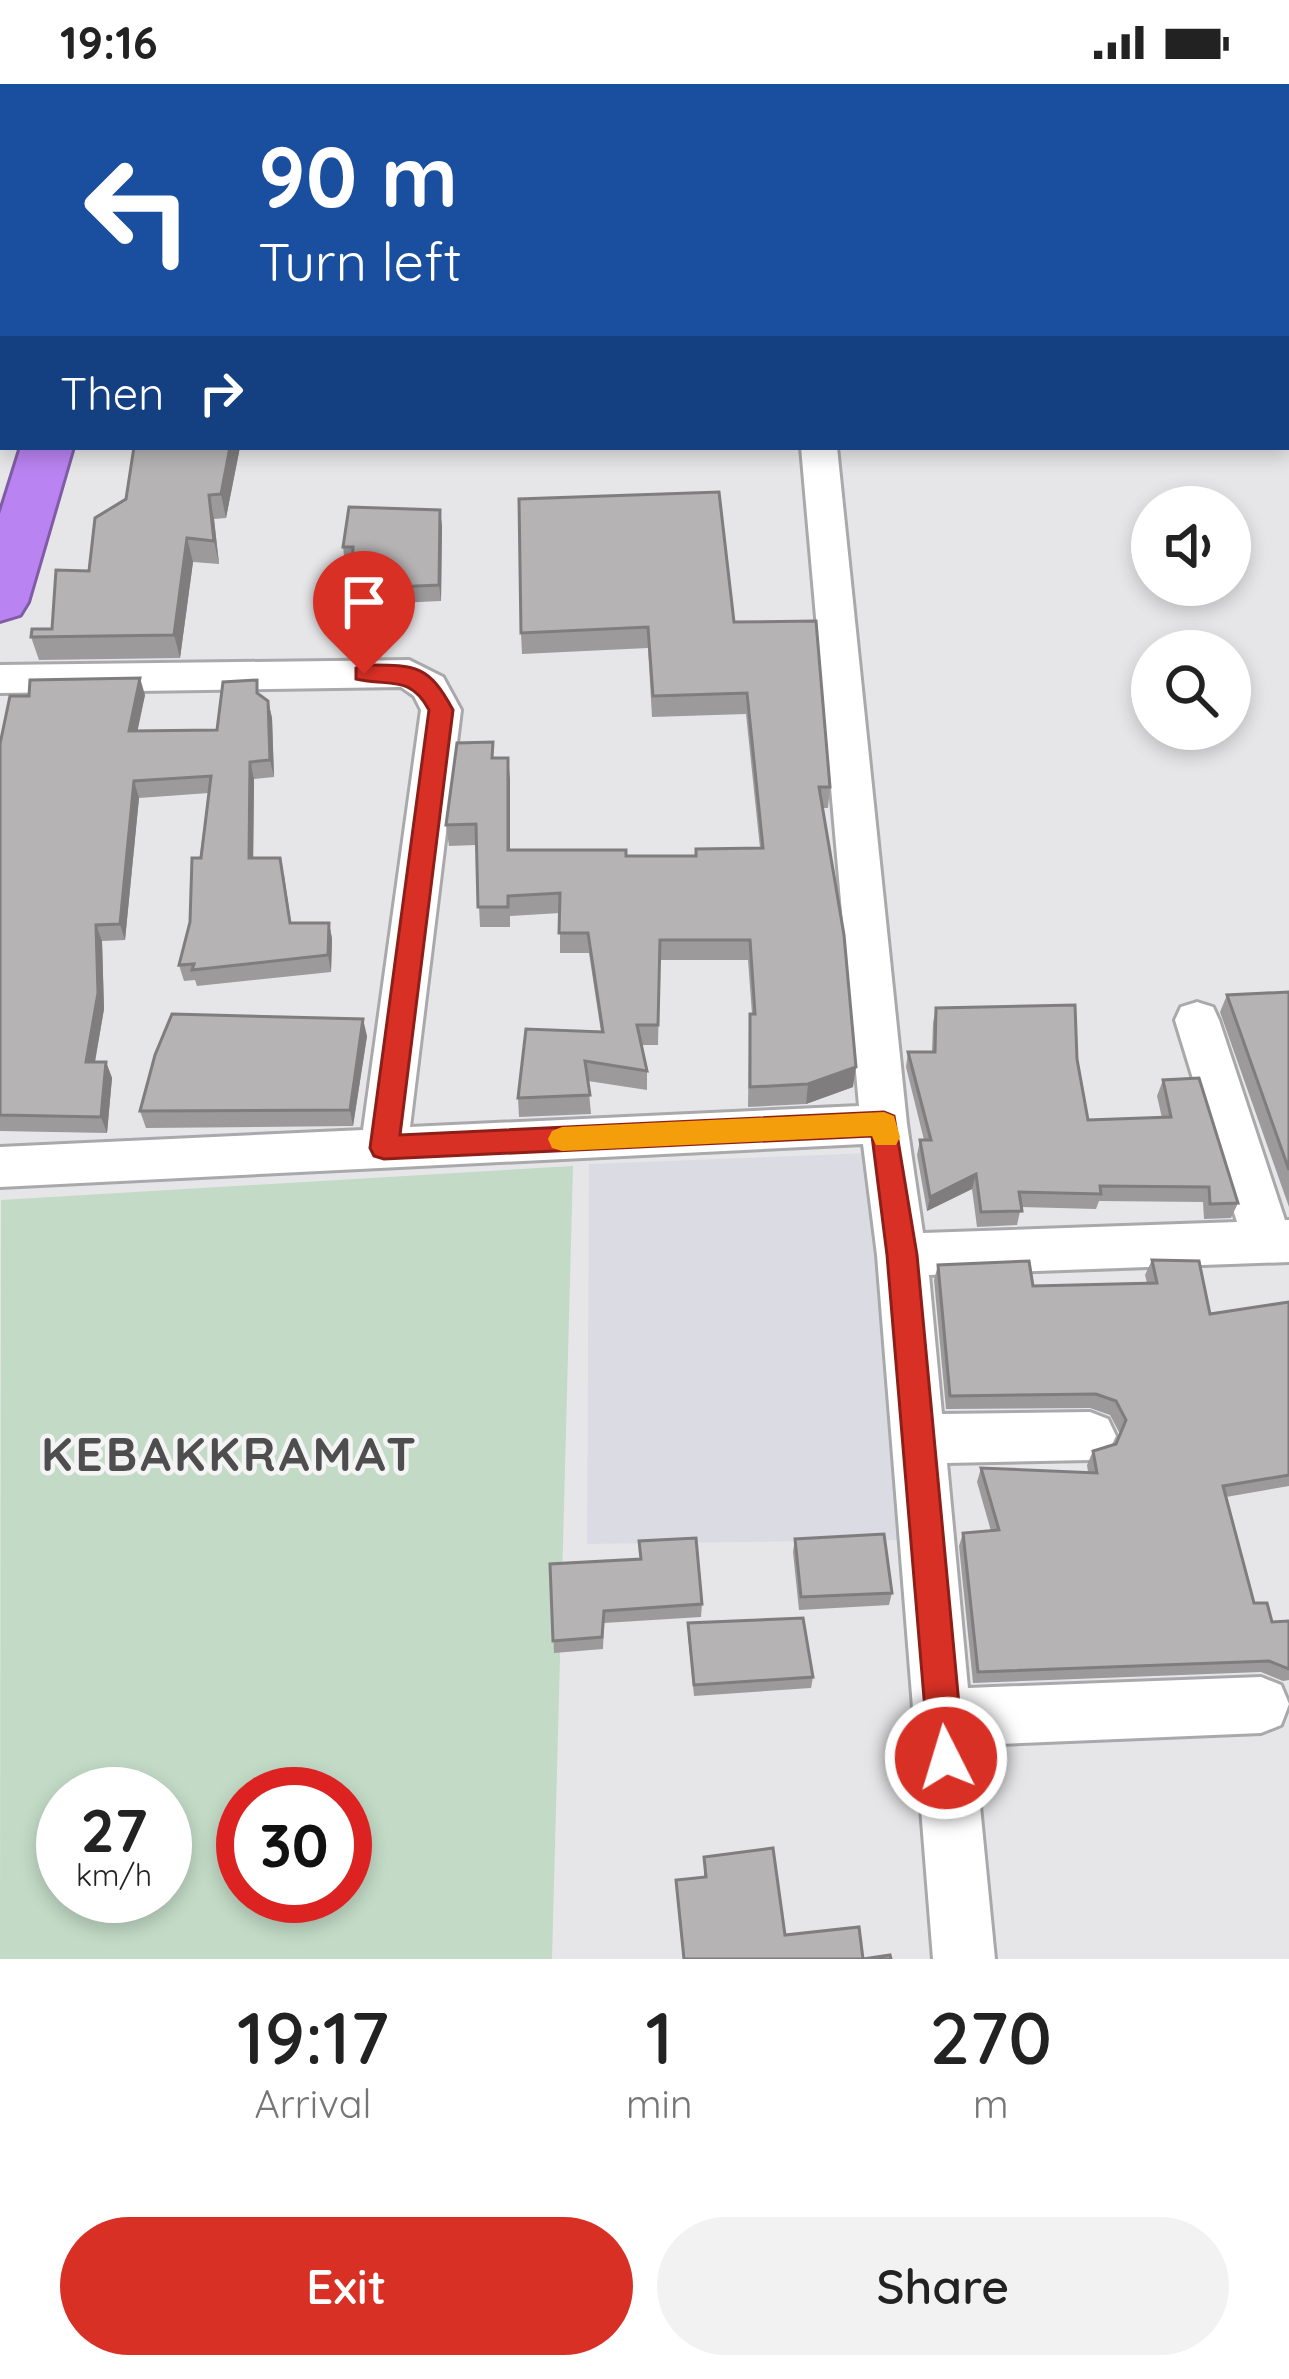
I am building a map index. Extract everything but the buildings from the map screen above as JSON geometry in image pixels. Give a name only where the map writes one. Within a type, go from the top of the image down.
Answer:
[{"type":"highway","points":[[0,602],[46,450]]},
{"type":"street","points":[[819,450],[884,1124],[902,1255],[964,1959]]},
{"type":"street","points":[[0,679],[409,673],[429,687],[441,710],[384,1148]]},
{"type":"street","points":[[902,1255],[1278,1240],[1197,1020]]},
{"type":"street","points":[[0,1167],[884,1124]]},
{"type":"street","points":[[917,1439],[1090,1436]]},
{"type":"street","points":[[943,1718],[1261,1705]]},
{"type":"shaded area","points":[[870,1153],[909,1540],[587,1544],[589,1164]]},
{"type":"green space","points":[[573,1166],[552,1959],[0,1959],[1,1200]]},
{"type":"slow traffic","points":[[562,1139],[884,1124],[886,1137]]},
{"type":"district","name":"KEBAKKRAMAT","points":[[230,1454]]},
{"type":"route","points":[[364,674],[409,673],[429,687],[441,710],[384,1148],[884,1124],[902,1255],[946,1758]]}]
